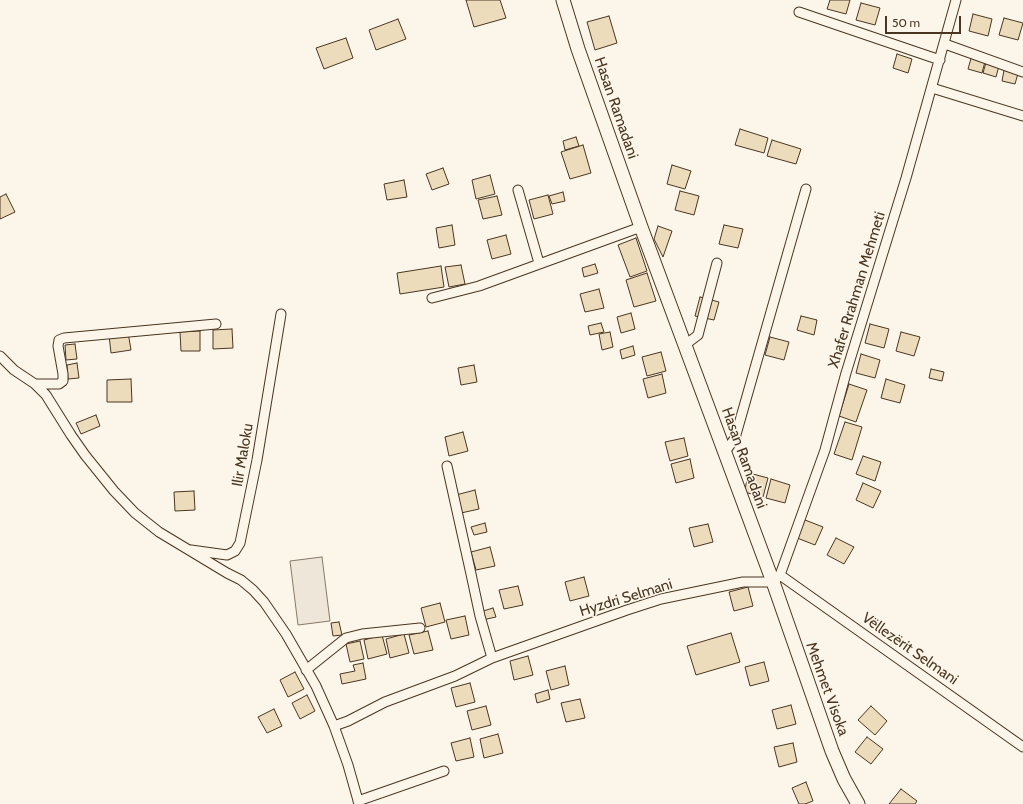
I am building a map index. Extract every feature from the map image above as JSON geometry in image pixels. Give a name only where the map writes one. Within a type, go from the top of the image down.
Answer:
[{"type":"main road","name":"Hasan Ramadani","points":[[563,0],[578,49],[640,227],[725,452],[777,579]]},
{"type":"main road","name":"Mehmet Visoka","points":[[777,579],[832,751],[844,779],[858,804]]},
{"type":"street","name":"Xhafer Rrahman Mehmeti","points":[[777,579],[825,450],[846,373],[883,256],[945,44],[956,0]]},
{"type":"street","points":[[799,12],[940,60]]},
{"type":"street","points":[[945,44],[1023,72]]},
{"type":"street","points":[[932,88],[1023,116]]},
{"type":"street","points":[[725,452],[735,438],[806,189]]},
{"type":"street","points":[[518,190],[539,263]]},
{"type":"street","points":[[432,298],[479,286],[640,227]]},
{"type":"street","points":[[685,345],[698,335],[716,263]]},
{"type":"street","name":"Ilir Maloku","points":[[187,549],[227,555],[235,551],[240,543],[257,460],[281,314]]},
{"type":"street","points":[[35,384],[59,384],[63,381],[58,346],[59,340],[64,338],[216,324]]},
{"type":"street","name":"Ilir Maloku","points":[[0,356],[14,370],[35,384],[46,395],[76,442],[124,503],[146,523],[187,549],[241,580],[264,602],[276,618],[316,686],[334,726]]},
{"type":"street","points":[[447,466],[480,616],[492,658]]},
{"type":"street","name":"Hyzdri Selmani","points":[[334,726],[348,721],[385,702],[455,676],[492,658],[575,628],[661,600],[743,582],[777,579]]},
{"type":"street","name":"Vëllezërit Selmani","points":[[777,579],[1023,747]]},
{"type":"street","points":[[306,670],[346,638],[362,634],[420,628]]},
{"type":"street","points":[[334,726],[348,765],[359,803],[444,771]]},
{"type":"shaded area","points":[[322,557],[330,621],[298,625],[290,561]]},
{"type":"building","points":[[466,0],[500,0],[506,18],[474,27]]},
{"type":"building","points":[[830,0],[850,0],[846,14],[827,9]]},
{"type":"building","points":[[861,3],[880,8],[875,25],[856,20]]},
{"type":"building","points":[[973,14],[992,19],[988,36],[969,31]]},
{"type":"building","points":[[609,16],[617,43],[595,50],[587,22]]},
{"type":"building","points":[[1004,18],[1023,23],[1018,40],[999,35]]},
{"type":"building","points":[[398,19],[406,39],[376,50],[369,30]]},
{"type":"building","points":[[346,38],[353,58],[324,69],[316,48]]},
{"type":"building","points":[[897,54],[912,59],[908,73],[893,68]]},
{"type":"building","points":[[972,55],[986,58],[982,73],[968,69]]},
{"type":"building","points":[[987,59],[1000,62],[996,77],[983,73]]},
{"type":"building","points":[[1005,65],[1019,70],[1015,84],[1002,81]]},
{"type":"building","points":[[740,129],[768,138],[764,153],[735,145]]},
{"type":"building","points":[[576,137],[579,146],[565,150],[563,141]]},
{"type":"building","points":[[772,140],[801,149],[796,164],[767,156]]},
{"type":"building","points":[[583,145],[591,173],[570,179],[561,152]]},
{"type":"building","points":[[672,165],[691,171],[685,189],[667,184]]},
{"type":"building","points":[[443,168],[449,184],[432,190],[426,174]]},
{"type":"building","points":[[490,175],[495,194],[476,199],[472,180]]},
{"type":"building","points":[[404,180],[407,197],[387,200],[384,184]]},
{"type":"building","points":[[680,191],[699,196],[694,215],[675,210]]},
{"type":"building","points":[[563,192],[565,201],[552,204],[549,196]]},
{"type":"building","points":[[6,194],[15,212],[0,219],[0,197]]},
{"type":"building","points":[[548,195],[553,214],[534,219],[529,200]]},
{"type":"building","points":[[497,196],[502,215],[483,219],[478,200]]},
{"type":"building","points":[[452,225],[455,245],[439,248],[436,228]]},
{"type":"building","points":[[724,225],[743,229],[738,248],[719,244]]},
{"type":"building","points":[[658,226],[672,231],[663,257],[654,239]]},
{"type":"building","points":[[506,235],[511,254],[492,259],[487,240]]},
{"type":"building","points":[[636,238],[647,271],[630,277],[618,245]]},
{"type":"building","points":[[595,264],[598,273],[584,277],[582,268]]},
{"type":"building","points":[[461,265],[465,284],[449,287],[445,267]]},
{"type":"building","points":[[441,266],[444,287],[400,294],[397,273]]},
{"type":"building","points":[[647,273],[656,301],[634,307],[626,280]]},
{"type":"building","points":[[599,289],[604,308],[585,312],[580,294]]},
{"type":"building","points":[[700,297],[719,302],[714,320],[695,316]]},
{"type":"building","points":[[631,313],[635,329],[621,333],[617,317]]},
{"type":"building","points":[[801,316],[817,320],[814,335],[797,330]]},
{"type":"building","points":[[601,323],[604,332],[590,335],[588,326]]},
{"type":"building","points":[[870,324],[889,329],[884,348],[865,343]]},
{"type":"building","points":[[232,329],[233,348],[213,349],[213,330]]},
{"type":"building","points":[[200,331],[200,351],[181,351],[180,332]]},
{"type":"building","points":[[128,332],[131,350],[111,353],[109,335]]},
{"type":"building","points":[[610,332],[613,347],[602,350],[599,334]]},
{"type":"building","points":[[901,332],[920,337],[914,356],[896,351]]},
{"type":"building","points":[[770,337],[789,342],[784,360],[765,355]]},
{"type":"building","points":[[75,344],[77,359],[66,360],[65,345]]},
{"type":"building","points":[[633,346],[635,355],[622,359],[620,350]]},
{"type":"building","points":[[661,352],[666,371],[647,376],[642,357]]},
{"type":"building","points":[[861,354],[880,360],[875,378],[856,373]]},
{"type":"building","points":[[77,363],[79,378],[68,379],[67,365]]},
{"type":"building","points":[[474,365],[477,382],[461,385],[458,368]]},
{"type":"building","points":[[931,369],[944,372],[942,381],[929,378]]},
{"type":"building","points":[[662,374],[666,393],[648,398],[643,379]]},
{"type":"building","points":[[131,379],[132,402],[107,402],[107,380]]},
{"type":"building","points":[[886,379],[905,385],[900,403],[881,398]]},
{"type":"building","points":[[849,384],[867,390],[856,422],[839,416]]},
{"type":"building","points":[[96,415],[100,426],[81,434],[76,423]]},
{"type":"building","points":[[845,422],[862,427],[852,460],[834,454]]},
{"type":"building","points":[[463,432],[468,451],[449,456],[445,437]]},
{"type":"building","points":[[684,438],[688,456],[670,461],[665,442]]},
{"type":"building","points":[[863,456],[881,462],[875,481],[856,474]]},
{"type":"building","points":[[690,459],[694,478],[676,483],[671,464]]},
{"type":"building","points":[[749,473],[768,478],[763,497],[744,492]]},
{"type":"building","points":[[771,479],[790,485],[785,503],[766,498]]},
{"type":"building","points":[[863,483],[881,491],[873,508],[856,500]]},
{"type":"building","points":[[475,490],[479,509],[461,513],[456,495]]},
{"type":"building","points":[[194,491],[195,510],[175,511],[174,492]]},
{"type":"building","points":[[805,520],[823,527],[815,545],[797,538]]},
{"type":"building","points":[[485,523],[487,532],[474,535],[471,527]]},
{"type":"building","points":[[708,524],[713,542],[694,547],[689,528]]},
{"type":"building","points":[[836,538],[854,547],[844,564],[827,555]]},
{"type":"building","points":[[490,547],[495,566],[476,570],[471,552]]},
{"type":"building","points":[[584,577],[589,596],[570,601],[565,582]]},
{"type":"building","points":[[518,586],[523,605],[504,609],[499,590]]},
{"type":"building","points":[[748,587],[753,606],[734,611],[729,592]]},
{"type":"building","points":[[440,603],[445,622],[426,627],[421,608]]},
{"type":"building","points":[[493,608],[496,617],[482,620],[480,612]]},
{"type":"building","points":[[465,616],[469,635],[451,639],[446,620]]},
{"type":"building","points":[[339,622],[342,635],[333,636],[331,623]]},
{"type":"building","points":[[428,631],[433,650],[414,654],[409,635]]},
{"type":"building","points":[[731,633],[740,662],[696,675],[687,646]]},
{"type":"building","points":[[404,634],[409,653],[390,658],[386,639]]},
{"type":"building","points":[[382,635],[387,654],[368,659],[364,640]]},
{"type":"building","points":[[360,641],[364,659],[350,662],[346,644]]},
{"type":"building","points":[[528,656],[533,675],[514,680],[510,661]]},
{"type":"building","points":[[764,662],[769,681],[750,686],[745,667]]},
{"type":"building","points":[[363,663],[366,679],[342,684],[340,674],[355,671],[353,665]]},
{"type":"building","points":[[565,666],[569,685],[551,690],[546,671]]},
{"type":"building","points":[[295,672],[304,689],[288,697],[280,680]]},
{"type":"building","points":[[470,683],[475,702],[456,707],[451,688]]},
{"type":"building","points":[[548,690],[550,699],[537,703],[535,694]]},
{"type":"building","points":[[307,695],[315,711],[300,719],[292,703]]},
{"type":"building","points":[[580,699],[585,718],[566,722],[561,703]]},
{"type":"building","points":[[791,705],[796,724],[777,729],[772,710]]},
{"type":"building","points":[[486,706],[491,725],[472,730],[467,711]]},
{"type":"building","points":[[871,706],[887,721],[875,735],[858,720]]},
{"type":"building","points":[[274,709],[282,726],[267,733],[258,717]]},
{"type":"building","points":[[498,734],[503,753],[484,758],[480,739]]},
{"type":"building","points":[[867,737],[883,749],[871,764],[855,752]]},
{"type":"building","points":[[470,738],[474,757],[456,761],[451,743]]},
{"type":"building","points":[[793,743],[797,762],[779,767],[774,747]]},
{"type":"building","points":[[806,782],[813,801],[805,804],[799,804],[792,788]]},
{"type":"building","points":[[901,789],[917,801],[915,804],[889,804]]}]
